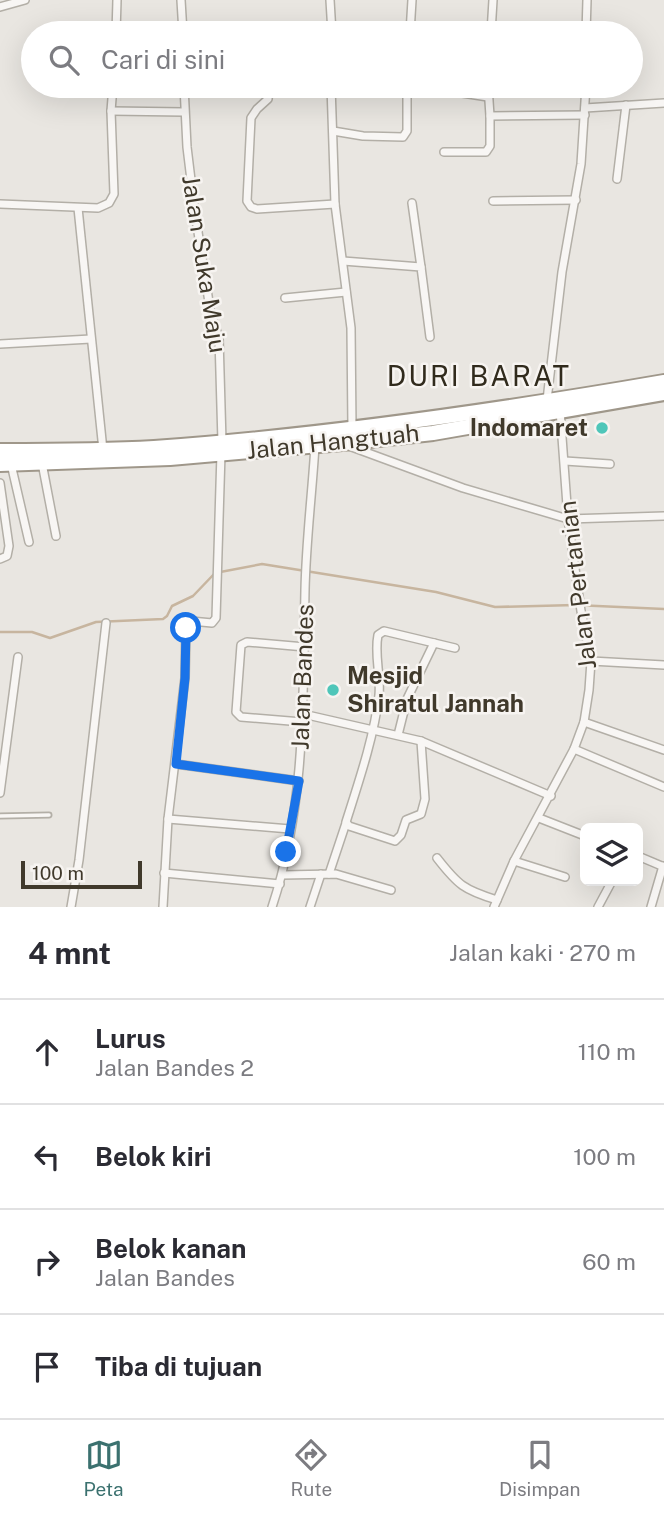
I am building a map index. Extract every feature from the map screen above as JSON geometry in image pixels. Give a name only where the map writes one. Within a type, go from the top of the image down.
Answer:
[{"type":"highway","name":"Jalan Hangtuah","points":[[5,464],[170,458],[664,382]]},
{"type":"highway","name":"Jalan Hangtuah","points":[[261,443],[342,443],[433,433],[664,393]]},
{"type":"highway","name":"Jalan Hangtuah","points":[[0,451],[222,448]]},
{"type":"street","points":[[0,7],[25,0]]},
{"type":"street","points":[[116,21],[117,0]]},
{"type":"street","points":[[175,0],[181,0],[182,21]]},
{"type":"street","points":[[330,0],[331,21]]},
{"type":"street","points":[[411,21],[412,0]]},
{"type":"street","points":[[492,21],[493,0]]},
{"type":"street","points":[[586,21],[587,0]]},
{"type":"street","points":[[0,204],[98,208],[109,203],[113,197],[112,98]]},
{"type":"street","name":"Jalan Suka Maju","points":[[176,764],[185,678],[187,624],[191,621],[214,622],[222,448],[219,338],[211,315],[197,226],[184,98]]},
{"type":"street","points":[[268,98],[251,118],[249,205],[257,209],[335,204]]},
{"type":"street","points":[[332,98],[335,204],[351,328],[352,428]]},
{"type":"street","points":[[333,131],[363,136],[403,137],[407,131],[407,98]]},
{"type":"street","points":[[444,152],[486,152],[490,146],[488,98]]},
{"type":"street","points":[[547,400],[562,272],[576,200],[586,98]]},
{"type":"street","points":[[490,116],[585,112],[626,105],[664,103]]},
{"type":"street","points":[[617,179],[626,105]]},
{"type":"street","points":[[111,111],[184,112]]},
{"type":"street","points":[[493,201],[576,200]]},
{"type":"street","points":[[412,203],[430,337]]},
{"type":"street","points":[[78,208],[103,450]]},
{"type":"street","points":[[343,261],[421,267]]},
{"type":"street","points":[[285,298],[346,292]]},
{"type":"street","points":[[0,344],[91,339]]},
{"type":"street","name":"Jalan Pertanian","points":[[496,903],[514,861],[574,749],[584,722],[591,661],[568,519],[561,410]]},
{"type":"street","points":[[342,443],[463,488],[568,519],[664,516]]},
{"type":"street","name":"Jalan Bandes","points":[[272,907],[281,880],[299,781],[306,563],[315,444]]},
{"type":"street","points":[[565,461],[610,464]]},
{"type":"street","points":[[42,462],[56,536]]},
{"type":"street","points":[[5,464],[29,542]]},
{"type":"street","points":[[0,483],[9,551],[4,559],[0,559]]},
{"type":"street","points":[[71,907],[79,860],[106,624]]},
{"type":"street","points":[[310,907],[346,823],[372,729],[379,693],[376,662],[378,635],[384,631],[455,648]]},
{"type":"street","points":[[305,647],[247,642],[241,645],[236,712],[241,717],[303,718],[398,735],[421,741],[551,796]]},
{"type":"street","points":[[398,735],[407,699],[433,643]]},
{"type":"street","points":[[0,793],[18,657]]},
{"type":"street","points":[[591,661],[664,665]]},
{"type":"street","points":[[584,722],[664,750]]},
{"type":"street","points":[[346,823],[354,830],[395,841],[401,835],[407,820],[421,814],[425,800],[421,741]]},
{"type":"street","points":[[574,749],[664,787]]},
{"type":"street","points":[[163,907],[168,819],[176,764],[299,781]]},
{"type":"street","points":[[539,818],[580,834]]},
{"type":"street","points":[[168,819],[290,829]]},
{"type":"street","points":[[437,858],[459,885],[496,903]]},
{"type":"street","points":[[643,858],[664,867],[651,907]]},
{"type":"street","points":[[514,861],[565,877]]},
{"type":"street","points":[[164,873],[281,880],[336,874],[391,890]]},
{"type":"street","points":[[598,907],[609,886]]},
{"type":"lane","points":[[0,816],[49,815]]},
{"type":"waterway","points":[[0,632],[32,632],[50,638],[96,622],[163,619],[172,606],[193,596],[215,573],[262,564],[436,592],[495,607],[575,605],[664,609]]},
{"type":"place","name":"Indomaret","points":[[602,428]]},
{"type":"place","name":"Mesjid Shiratul Jannah","points":[[333,690]]},
{"type":"district","name":"DURI BARAT","points":[[479,376]]},
{"type":"route","points":[[186,628],[185,678],[176,764],[299,781],[286,852]]}]
